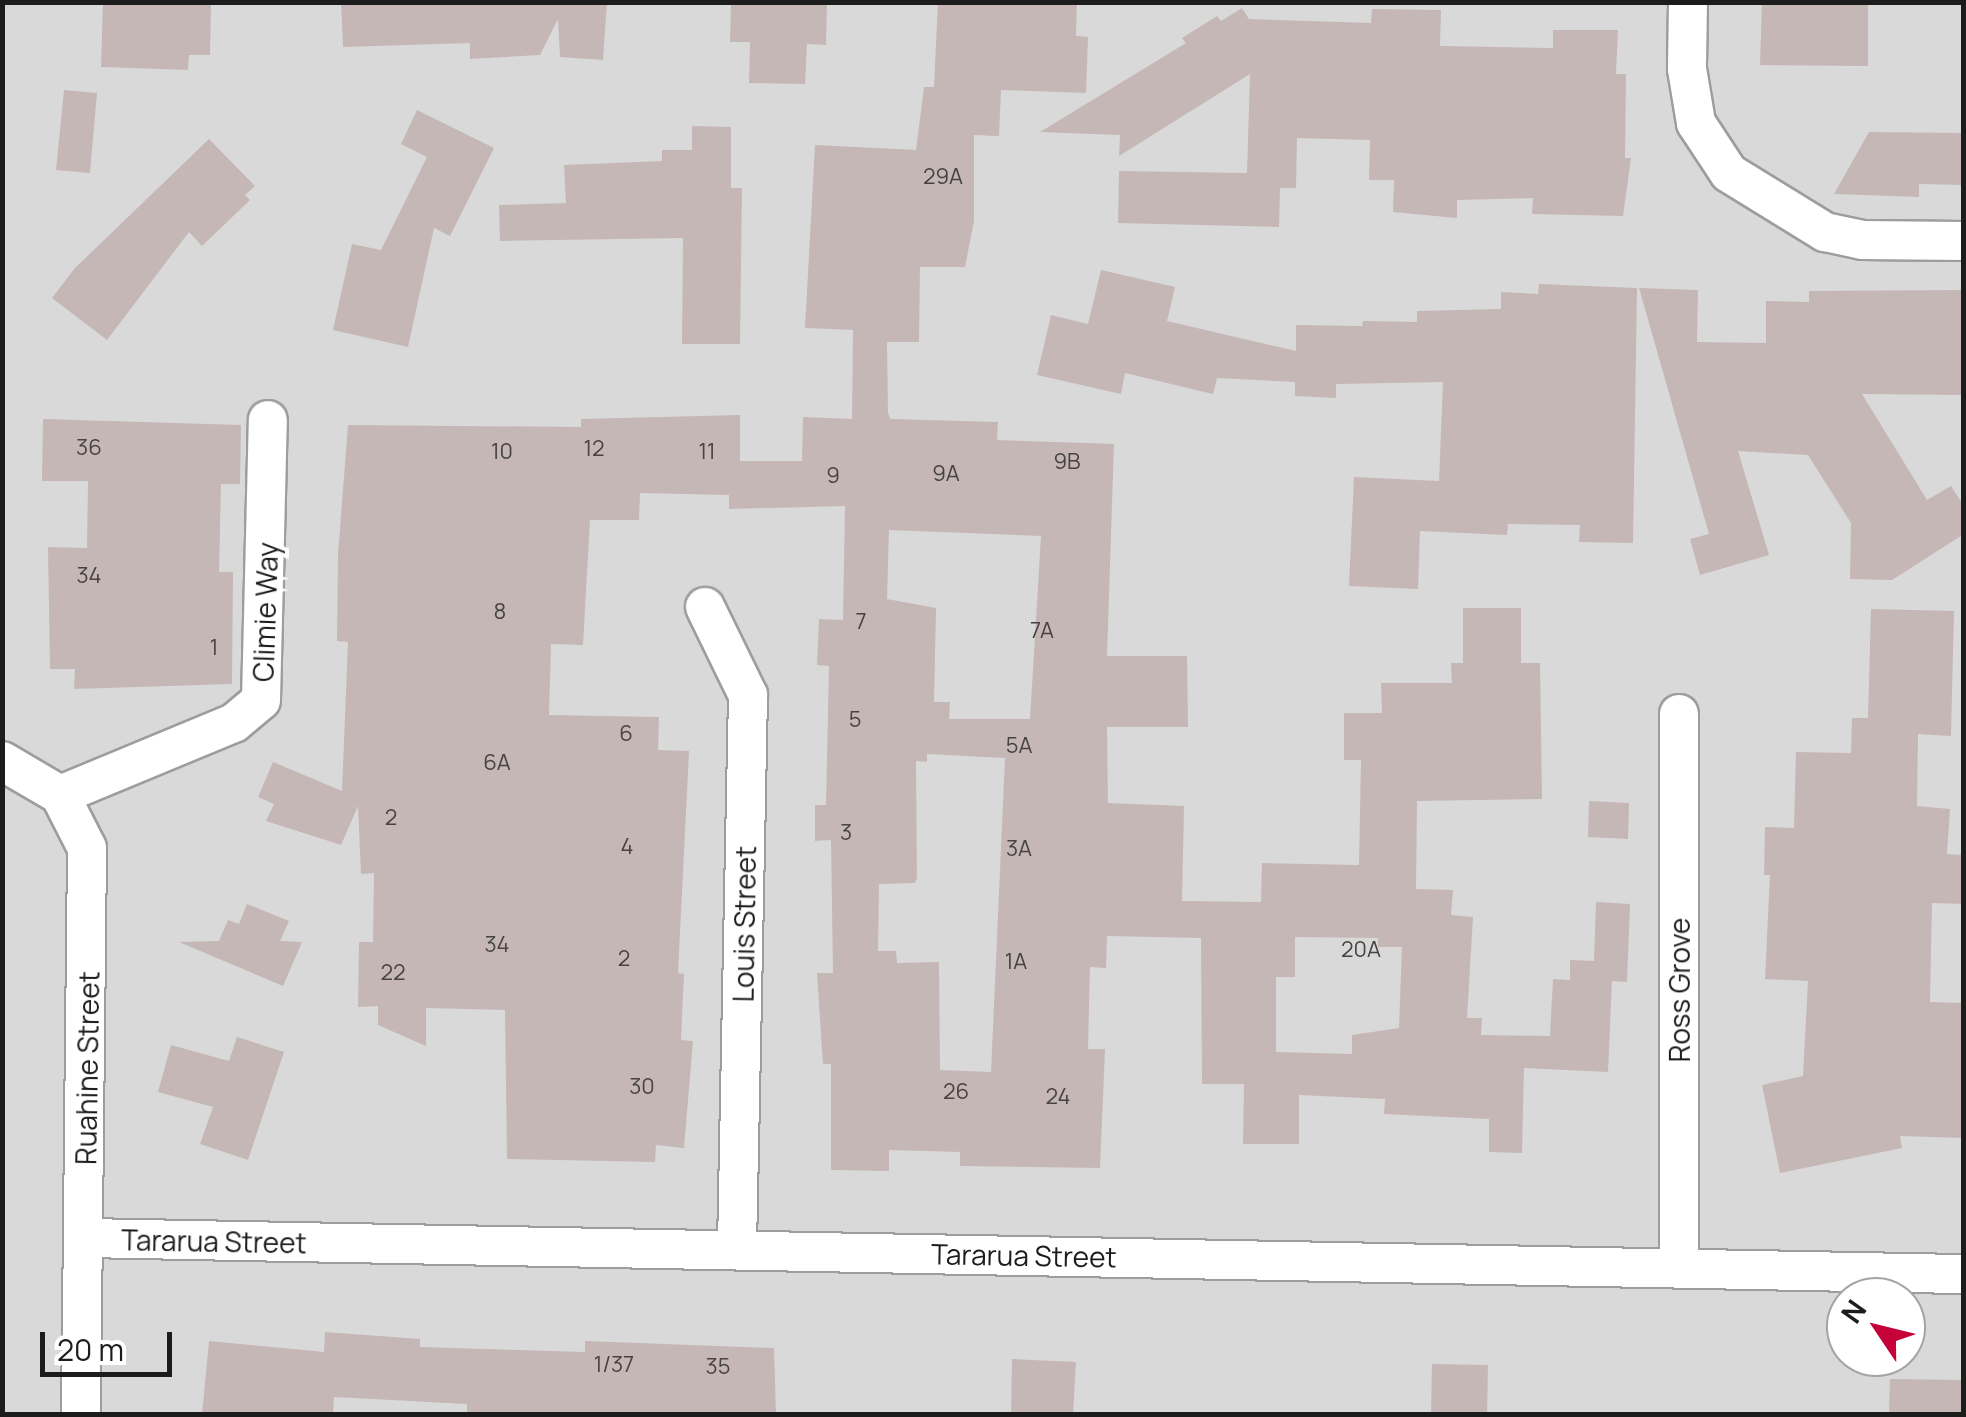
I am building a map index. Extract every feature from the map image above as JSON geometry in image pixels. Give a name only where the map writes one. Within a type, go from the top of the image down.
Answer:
[{"type":"street","points":[[1688,2],[1687,69],[1696,124],[1729,173],[1825,232],[1862,240],[1964,241]]},
{"type":"street","name":"Climie Way","points":[[60,795],[234,723],[262,700],[268,420]]},
{"type":"street","name":"Louis Street","points":[[705,607],[748,695],[737,1250]]},
{"type":"street","name":"Ross Grove","points":[[1679,714],[1679,1266]]},
{"type":"street","points":[[2,760],[60,795]]},
{"type":"street","name":"Ruahine Street","points":[[60,795],[87,848],[89,884],[82,1414]]},
{"type":"street","name":"Tararua Street","points":[[85,1238],[1964,1274]]},
{"type":"shaded area","points":[[3,3],[1963,3],[1963,1414],[3,1414]]},
{"type":"building","points":[[103,2],[211,2],[210,55],[189,55],[188,70],[101,67]]},
{"type":"building","points":[[341,2],[607,2],[603,60],[560,57],[558,19],[540,55],[470,59],[470,43],[343,47]]},
{"type":"building","points":[[731,2],[827,2],[826,45],[807,44],[805,84],[749,83],[750,42],[730,42]]},
{"type":"building","points":[[938,2],[1077,2],[1076,36],[1088,37],[1086,93],[1001,90],[999,136],[974,135],[974,221],[965,267],[920,267],[919,342],[887,342],[888,412],[890,419],[998,422],[997,440],[1114,444],[1107,656],[1187,656],[1188,727],[1107,727],[1108,803],[1184,806],[1182,901],[1261,902],[1262,863],[1359,865],[1361,760],[1344,760],[1344,713],[1382,713],[1381,683],[1452,683],[1451,663],[1463,663],[1463,608],[1521,608],[1521,663],[1540,663],[1542,799],[1417,801],[1416,889],[1453,890],[1451,915],[1473,917],[1467,1018],[1482,1018],[1481,1035],[1550,1036],[1553,979],[1570,980],[1570,960],[1594,961],[1596,902],[1630,904],[1627,982],[1612,981],[1608,1072],[1524,1068],[1522,1153],[1489,1152],[1489,1119],[1384,1114],[1385,1099],[1299,1095],[1299,1144],[1243,1144],[1244,1084],[1202,1084],[1201,938],[1107,936],[1106,968],[1090,967],[1088,1049],[1105,1049],[1100,1168],[960,1166],[960,1152],[889,1150],[889,1171],[831,1170],[831,1064],[823,1064],[817,973],[833,973],[831,840],[815,841],[815,805],[826,805],[829,666],[817,665],[819,619],[843,620],[845,506],[729,509],[729,495],[640,493],[639,520],[590,520],[583,645],[551,644],[549,715],[659,717],[658,750],[689,751],[678,973],[684,974],[681,1040],[693,1041],[684,1148],[656,1145],[655,1162],[507,1159],[505,1010],[426,1008],[426,1046],[378,1025],[378,1006],[358,1007],[359,942],[373,942],[374,873],[361,874],[358,806],[341,845],[266,821],[274,804],[258,797],[273,762],[342,791],[348,642],[337,641],[338,554],[348,425],[581,427],[581,419],[740,415],[740,461],[802,461],[803,417],[852,419],[853,330],[805,328],[815,145],[916,150],[924,87],[934,87]],"holes":[[[889,530],[1041,536],[1030,719],[949,719],[950,702],[934,702],[936,608],[887,599]],[[927,754],[1005,758],[991,1072],[940,1070],[939,962],[897,963],[896,951],[878,951],[879,884],[915,883],[917,878],[916,761],[927,762]],[[1295,937],[1378,938],[1378,947],[1402,947],[1399,1028],[1352,1035],[1352,1054],[1276,1052],[1276,977],[1295,977]]]},
{"type":"building","points":[[1762,2],[1868,2],[1868,66],[1760,65]]},
{"type":"building","points":[[1242,8],[1249,19],[1371,23],[1372,9],[1441,10],[1440,46],[1553,48],[1553,30],[1618,30],[1616,74],[1626,74],[1625,158],[1631,158],[1623,216],[1532,214],[1533,198],[1457,200],[1457,218],[1393,212],[1394,180],[1369,180],[1370,140],[1297,138],[1296,188],[1280,188],[1279,227],[1118,223],[1119,171],[1247,173],[1250,74],[1119,156],[1120,135],[1040,132],[1186,43],[1182,38],[1217,16],[1221,21]]},
{"type":"building","points":[[64,90],[97,93],[90,173],[56,170]]},
{"type":"building","points":[[417,110],[494,148],[450,236],[434,228],[408,347],[333,330],[352,244],[381,250],[427,157],[401,144]]},
{"type":"building","points":[[692,126],[731,127],[731,188],[742,188],[740,344],[682,344],[683,238],[500,241],[499,205],[566,203],[564,165],[662,161],[662,150],[692,150]]},
{"type":"building","points":[[1869,132],[1964,133],[1963,185],[1919,184],[1919,197],[1834,194]]},
{"type":"building","points":[[209,139],[255,186],[245,195],[250,200],[202,246],[189,232],[107,340],[52,298],[75,268]]},
{"type":"building","points":[[1101,270],[1175,287],[1167,321],[1296,351],[1296,325],[1417,322],[1417,311],[1501,309],[1501,292],[1538,294],[1539,284],[1637,288],[1633,543],[1579,542],[1580,525],[1508,524],[1507,535],[1420,531],[1418,589],[1349,586],[1354,477],[1439,481],[1443,382],[1336,384],[1336,398],[1295,396],[1295,382],[1217,378],[1213,394],[1125,373],[1121,394],[1037,375],[1051,315],[1088,324]]},
{"type":"building","points":[[1639,288],[1698,290],[1697,342],[1766,343],[1766,301],[1809,302],[1809,291],[1964,290],[1964,395],[1862,394],[1927,500],[1951,486],[1964,506],[1964,534],[1892,580],[1850,579],[1851,523],[1808,455],[1738,451],[1769,555],[1700,575],[1690,539],[1709,534]]},
{"type":"building","points":[[43,419],[241,425],[240,484],[221,484],[219,572],[233,572],[232,684],[74,689],[75,669],[50,669],[48,547],[87,548],[88,481],[42,481]]},
{"type":"building","points":[[1871,609],[1954,611],[1951,736],[1918,734],[1917,806],[1950,809],[1947,854],[1964,855],[1964,904],[1932,903],[1930,1002],[1964,1003],[1964,1138],[1900,1136],[1902,1148],[1780,1173],[1762,1085],[1803,1076],[1808,981],[1765,979],[1770,875],[1764,875],[1765,827],[1794,828],[1796,752],[1851,753],[1852,718],[1868,718]]},
{"type":"building","points":[[1589,801],[1629,803],[1628,839],[1588,837]]},
{"type":"building","points":[[247,904],[289,921],[280,941],[302,942],[283,986],[179,942],[219,941],[228,920],[239,924]]},
{"type":"building","points":[[237,1037],[284,1052],[248,1160],[200,1144],[213,1107],[158,1092],[171,1045],[229,1061]]},
{"type":"building","points":[[325,1332],[420,1339],[420,1347],[585,1352],[585,1341],[774,1348],[776,1414],[467,1414],[467,1404],[334,1397],[333,1414],[202,1414],[209,1341],[324,1352]]},
{"type":"building","points":[[1012,1359],[1076,1362],[1073,1414],[1011,1414]]},
{"type":"building","points":[[1432,1364],[1488,1365],[1487,1414],[1431,1414]]},
{"type":"building","points":[[1890,1379],[1964,1380],[1964,1414],[1889,1414]]}]
